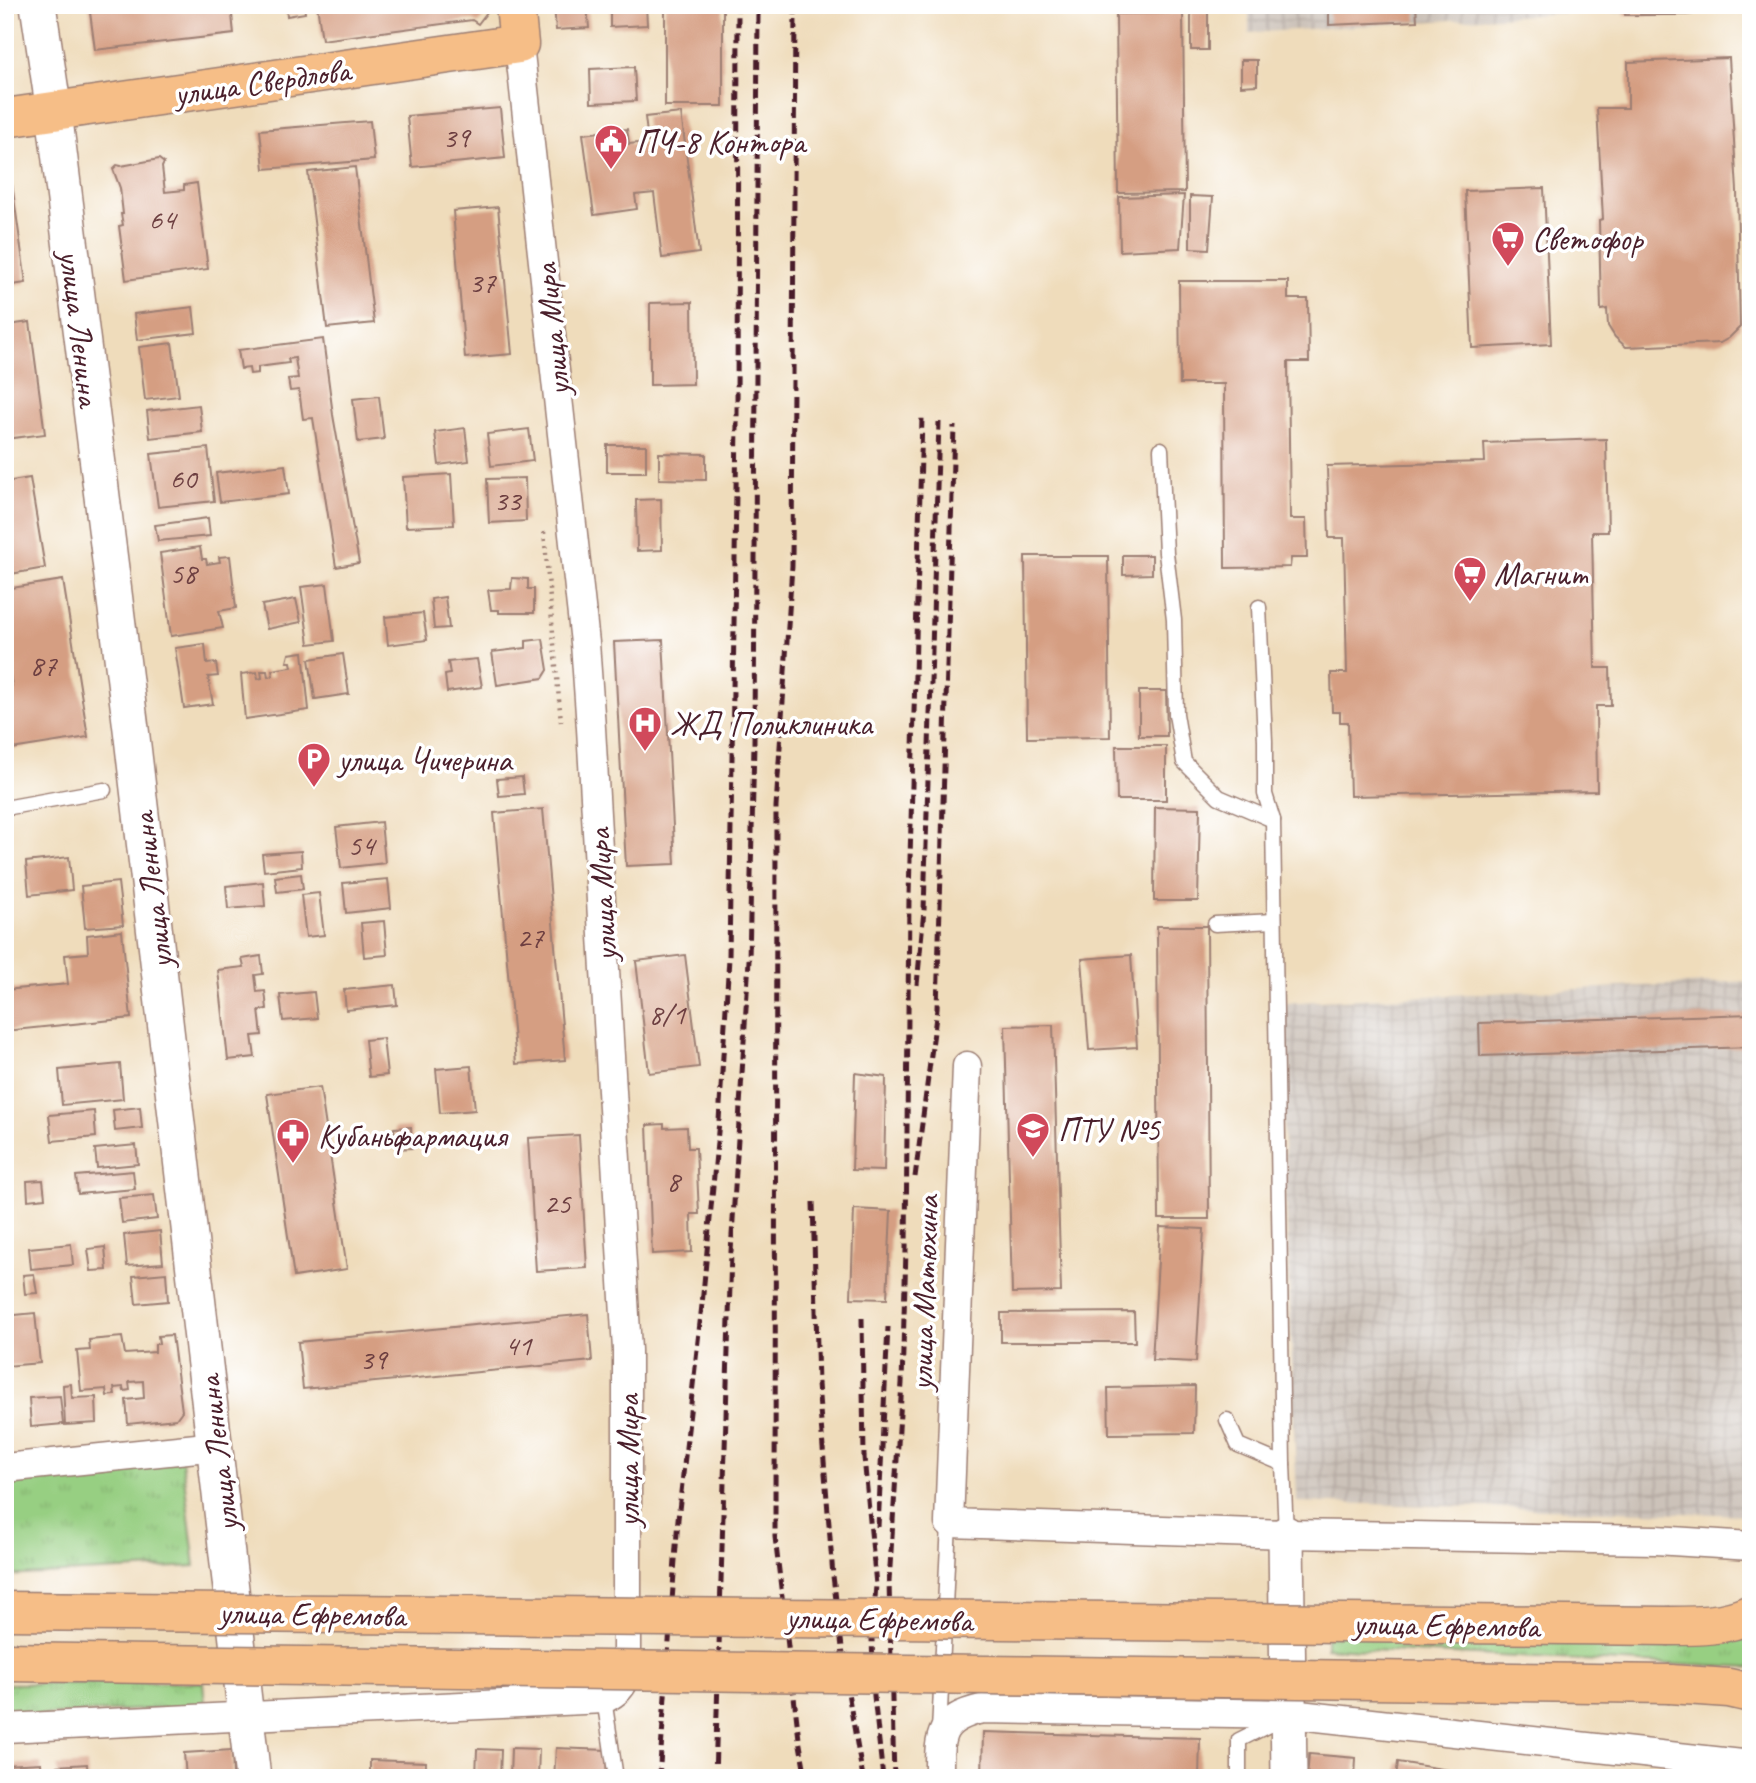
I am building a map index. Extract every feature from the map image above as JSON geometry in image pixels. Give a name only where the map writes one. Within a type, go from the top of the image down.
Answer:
[{"type":"main road","name":"улица Мира","points":[[514,5],[519,44]]},
{"type":"main road","name":"улица Свердлова","points":[[5,118],[519,44]]},
{"type":"main road","name":"улица Ефремова","points":[[5,1611],[1670,1626],[1702,1626],[1736,1621],[1751,1614]]},
{"type":"main road","name":"улица Ефремова","points":[[5,1662],[1670,1684],[1729,1688],[1751,1693]]},
{"type":"street","name":"улица Ленина","points":[[38,5],[54,112],[132,737],[254,1778]]},
{"type":"street","name":"улица Мира","points":[[519,44],[585,643],[624,1284],[628,1385],[627,1674],[615,1693],[604,1699]]},
{"type":"street","name":"улица Матюхина","points":[[949,1523],[967,1066]]},
{"type":"street","points":[[5,1468],[216,1447]]},
{"type":"street","points":[[949,1523],[1286,1534],[1700,1542],[1751,1540]]},
{"type":"street","points":[[1286,1534],[1289,1778]]},
{"type":"street","points":[[1700,1542],[1751,1546]]},
{"type":"street","points":[[5,1728],[604,1699]]},
{"type":"street","points":[[940,1778],[939,1741],[950,1721],[967,1712],[982,1709],[1290,1714],[1751,1765]]},
{"type":"lane","points":[[1161,449],[1166,553],[1174,620],[1176,714],[1184,762],[1219,797],[1273,820]]},
{"type":"lane","points":[[1259,607],[1265,794],[1273,820],[1286,1534]]},
{"type":"lane","points":[[5,808],[104,790]]},
{"type":"lane","points":[[1215,924],[1274,921]]},
{"type":"lane","points":[[1227,1420],[1238,1445],[1283,1464]]},
{"type":"lane","points":[[939,1741],[949,1523]]},
{"type":"lane","points":[[604,1699],[616,1778]]},
{"type":"lane","points":[[1238,1778],[1239,1740],[1290,1714]]},
{"type":"shaded area","points":[[1249,5],[1751,5],[1751,15],[1747,8],[1686,15],[1578,12],[1249,33]]},
{"type":"shaded area","points":[[1751,981],[1751,1515],[1297,1502],[1279,1003]]},
{"type":"green space","points":[[182,1460],[195,1566],[5,1576],[5,1480]]},
{"type":"green space","points":[[1326,1633],[1714,1643],[1751,1636],[1751,1668],[1326,1648]]},
{"type":"green space","points":[[203,1682],[205,1704],[5,1717],[5,1684]]},
{"type":"building","points":[[89,5],[231,5],[234,34],[95,50]]},
{"type":"building","points":[[286,5],[304,5],[305,13],[287,16]]},
{"type":"building","points":[[317,5],[481,5],[487,12],[478,24],[472,20],[322,40]]},
{"type":"building","points":[[554,5],[587,5],[589,28],[556,30]]},
{"type":"building","points":[[610,5],[646,5],[647,25],[610,27]]},
{"type":"building","points":[[665,5],[723,5],[723,106],[665,106]]},
{"type":"building","points":[[1329,5],[1416,5],[1417,21],[1329,25]]},
{"type":"building","points":[[1624,5],[1751,7],[1686,15],[1625,15]]},
{"type":"building","points":[[1191,11],[1208,12],[1208,50],[1191,50]]},
{"type":"building","points":[[1183,13],[1185,192],[1118,193],[1116,14]]},
{"type":"building","points":[[1729,58],[1737,191],[1740,327],[1720,343],[1626,347],[1608,326],[1607,309],[1601,310],[1599,220],[1603,219],[1597,108],[1628,108],[1628,62]]},
{"type":"building","points":[[1241,60],[1257,60],[1257,85],[1241,86]]},
{"type":"building","points":[[634,67],[636,101],[591,103],[590,69]]},
{"type":"building","points":[[500,108],[505,158],[412,167],[407,116]]},
{"type":"building","points":[[681,113],[699,253],[662,258],[654,193],[635,195],[637,209],[594,215],[583,134],[627,129],[629,144],[648,142],[645,117]]},
{"type":"building","points":[[370,121],[374,160],[264,169],[260,130]]},
{"type":"building","points":[[159,159],[164,163],[162,167],[165,192],[184,190],[184,185],[197,183],[208,269],[126,280],[119,226],[123,225],[120,188],[113,169],[117,165]]},
{"type":"building","points":[[355,167],[374,323],[327,328],[308,172]]},
{"type":"building","points":[[5,174],[12,184],[26,283],[5,286]]},
{"type":"building","name":"Светофор","points":[[1544,188],[1551,344],[1472,348],[1465,191]]},
{"type":"building","points":[[1184,195],[1180,248],[1120,251],[1119,197]]},
{"type":"building","points":[[1190,196],[1213,197],[1209,249],[1190,248]]},
{"type":"building","points":[[498,207],[512,354],[465,358],[453,211]]},
{"type":"building","points":[[1179,281],[1288,281],[1288,299],[1308,299],[1309,362],[1288,362],[1290,519],[1306,519],[1307,558],[1291,558],[1290,567],[1225,568],[1224,384],[1180,384]]},
{"type":"building","points":[[692,302],[693,384],[650,385],[650,303]]},
{"type":"building","points":[[193,307],[196,333],[137,340],[134,314]]},
{"type":"building","points":[[30,322],[45,434],[5,439],[5,335],[9,334],[8,325]]},
{"type":"building","points":[[323,339],[333,415],[359,563],[336,567],[313,418],[303,419],[299,390],[290,391],[288,379],[298,378],[295,358],[288,359],[289,363],[258,367],[258,373],[250,374],[249,368],[241,369],[238,350]]},
{"type":"building","points":[[172,343],[179,396],[145,400],[139,347]]},
{"type":"building","points":[[379,396],[384,439],[358,442],[353,399]]},
{"type":"building","points":[[199,405],[202,432],[150,438],[147,411]]},
{"type":"building","points":[[465,428],[469,461],[439,465],[435,432]]},
{"type":"building","points":[[529,429],[533,461],[491,466],[487,434]]},
{"type":"building","name":"Магнит","points":[[1606,439],[1608,532],[1592,532],[1595,668],[1610,668],[1611,706],[1596,706],[1597,791],[1350,796],[1348,722],[1340,722],[1340,712],[1332,712],[1331,673],[1347,673],[1344,538],[1329,538],[1327,466],[1485,462],[1484,443]]},
{"type":"building","points":[[607,445],[646,445],[646,472],[607,472]]},
{"type":"building","points":[[208,448],[214,501],[158,507],[151,454]]},
{"type":"building","points":[[659,453],[706,454],[706,480],[659,479]]},
{"type":"building","points":[[285,465],[289,494],[220,502],[216,473]]},
{"type":"building","points":[[451,474],[454,525],[406,527],[403,477]]},
{"type":"building","points":[[30,478],[45,568],[5,575],[5,482]]},
{"type":"building","points":[[525,478],[526,521],[489,523],[487,479]]},
{"type":"building","points":[[661,499],[662,550],[637,551],[636,500]]},
{"type":"building","points":[[208,518],[210,536],[158,541],[155,525]]},
{"type":"building","points":[[200,547],[202,559],[206,559],[207,564],[220,562],[219,557],[230,556],[236,608],[219,611],[223,628],[171,636],[160,553]]},
{"type":"building","points":[[1123,555],[1152,555],[1152,574],[1123,575]]},
{"type":"building","points":[[1025,556],[1108,556],[1110,737],[1027,738]]},
{"type":"building","points":[[512,578],[528,579],[528,589],[534,589],[534,613],[499,613],[499,610],[491,610],[488,590],[511,589]]},
{"type":"building","points":[[63,580],[88,737],[5,750],[5,687],[12,686],[5,644],[5,589]]},
{"type":"building","points":[[327,584],[334,641],[309,644],[301,587]]},
{"type":"building","points":[[445,597],[449,628],[434,629],[431,599]]},
{"type":"building","points":[[296,599],[301,622],[267,629],[262,605]]},
{"type":"building","points":[[423,613],[427,640],[388,645],[385,617]]},
{"type":"building","points":[[543,639],[548,670],[543,678],[497,685],[492,652],[526,648],[526,641]]},
{"type":"building","name":"ЖД Поликлиника","points":[[663,640],[675,864],[626,866],[614,642]]},
{"type":"building","points":[[205,644],[207,664],[216,663],[218,676],[208,677],[213,704],[184,708],[175,648]]},
{"type":"building","points":[[303,652],[309,710],[245,719],[241,674],[257,672],[258,679],[262,678],[261,671],[267,671],[268,677],[273,676],[272,670],[292,667],[291,662],[287,662],[289,654]]},
{"type":"building","points":[[343,654],[349,694],[315,699],[309,659]]},
{"type":"building","points":[[477,659],[482,687],[447,692],[445,675],[450,674],[448,662]]},
{"type":"building","points":[[1139,691],[1166,691],[1167,736],[1139,736]]},
{"type":"building","points":[[1116,746],[1166,746],[1166,800],[1117,800]]},
{"type":"building","points":[[522,777],[524,794],[499,796],[497,779]]},
{"type":"building","points":[[1155,807],[1200,808],[1198,901],[1154,901]]},
{"type":"building","points":[[543,809],[565,1060],[516,1064],[494,813]]},
{"type":"building","points":[[381,822],[385,863],[341,868],[336,827]]},
{"type":"building","points":[[301,851],[302,867],[264,871],[262,854]]},
{"type":"building","points":[[69,857],[72,890],[29,895],[26,862]]},
{"type":"building","points":[[301,874],[303,889],[277,892],[275,877]]},
{"type":"building","points":[[388,879],[391,908],[346,913],[343,883]]},
{"type":"building","points":[[118,882],[123,925],[85,928],[81,886]]},
{"type":"building","points":[[263,882],[265,906],[228,909],[226,886]]},
{"type":"building","points":[[319,893],[324,935],[306,937],[301,895]]},
{"type":"building","points":[[384,921],[387,955],[364,957],[361,923]]},
{"type":"building","points":[[1157,926],[1207,926],[1209,1219],[1159,1219]]},
{"type":"building","points":[[122,931],[131,1018],[5,1031],[5,990],[68,984],[65,955],[88,953],[87,935]]},
{"type":"building","points":[[685,955],[699,1067],[649,1073],[636,961]]},
{"type":"building","points":[[1131,955],[1137,1047],[1089,1050],[1082,959]]},
{"type":"building","points":[[261,956],[263,974],[255,975],[257,992],[265,991],[267,1009],[259,1010],[262,1035],[252,1036],[255,1057],[228,1060],[218,970],[244,967],[242,959]]},
{"type":"building","points":[[395,985],[397,1005],[346,1010],[344,990]]},
{"type":"building","points":[[314,992],[317,1018],[283,1021],[280,995]]},
{"type":"building","points":[[1751,1014],[1751,1047],[1480,1056],[1479,1023]]},
{"type":"building","points":[[1053,1025],[1061,1292],[1012,1293],[1005,1026]]},
{"type":"building","points":[[383,1038],[387,1075],[369,1077],[365,1040]]},
{"type":"building","points":[[120,1064],[123,1099],[62,1105],[59,1070]]},
{"type":"building","points":[[471,1066],[475,1110],[440,1113],[436,1069]]},
{"type":"building","points":[[855,1073],[886,1077],[884,1171],[852,1170]]},
{"type":"building","points":[[320,1087],[347,1269],[294,1277],[267,1094]]},
{"type":"building","points":[[140,1107],[142,1128],[115,1131],[113,1110]]},
{"type":"building","points":[[94,1111],[96,1137],[52,1141],[49,1115]]},
{"type":"building","points":[[664,1124],[664,1128],[687,1127],[688,1148],[696,1148],[699,1214],[691,1214],[692,1252],[652,1254],[647,1125]]},
{"type":"building","points":[[411,1127],[412,1148],[396,1149],[394,1128]]},
{"type":"building","points":[[579,1135],[587,1268],[536,1271],[528,1138]]},
{"type":"building","points":[[136,1145],[138,1164],[97,1168],[95,1149]]},
{"type":"building","points":[[133,1171],[135,1189],[78,1194],[76,1176]]},
{"type":"building","points":[[43,1180],[45,1198],[28,1200],[27,1181]]},
{"type":"building","points":[[154,1195],[157,1219],[122,1223],[119,1198]]},
{"type":"building","points":[[854,1209],[891,1211],[887,1299],[851,1298]]},
{"type":"building","points":[[1160,1227],[1204,1229],[1196,1362],[1152,1360]]},
{"type":"building","points":[[160,1231],[163,1263],[127,1266],[124,1235]]},
{"type":"building","points":[[71,1244],[73,1265],[31,1269],[29,1248]]},
{"type":"building","points":[[105,1247],[107,1270],[91,1271],[88,1249]]},
{"type":"building","points":[[166,1273],[168,1301],[136,1304],[133,1276]]},
{"type":"building","points":[[34,1274],[37,1293],[25,1294],[23,1275]]},
{"type":"building","points":[[1134,1312],[1135,1342],[1001,1342],[1001,1313]]},
{"type":"building","points":[[35,1313],[40,1363],[6,1366],[5,1316]]},
{"type":"building","points":[[588,1314],[592,1361],[303,1389],[298,1342]]},
{"type":"building","points":[[172,1335],[182,1411],[176,1419],[128,1424],[126,1400],[144,1398],[143,1381],[129,1382],[130,1390],[124,1391],[123,1387],[114,1388],[115,1395],[107,1396],[106,1389],[81,1391],[77,1351],[90,1350],[89,1340],[122,1337],[125,1354],[155,1352],[155,1344],[159,1344],[158,1336]]},
{"type":"building","points":[[71,1384],[72,1398],[96,1397],[97,1423],[65,1425],[63,1385]]},
{"type":"building","points":[[1195,1386],[1194,1433],[1109,1434],[1108,1388]]},
{"type":"building","points":[[60,1396],[63,1424],[31,1427],[29,1398]]},
{"type":"building","points":[[983,1732],[1200,1738],[1199,1778],[982,1778]]},
{"type":"building","points":[[511,1748],[539,1749],[538,1778],[510,1778]]},
{"type":"building","points":[[556,1748],[607,1750],[606,1778],[554,1778]]},
{"type":"building","points":[[477,1749],[501,1750],[500,1778],[476,1778]]},
{"type":"building","points":[[232,1750],[233,1776],[186,1778],[184,1753]]},
{"type":"building","points":[[1309,1754],[1356,1758],[1355,1778],[1307,1778]]},
{"type":"building","points":[[370,1760],[426,1762],[425,1778],[370,1778]]},
{"type":"building","points":[[1398,1762],[1462,1772],[1462,1778],[1396,1778]]},
{"type":"building","points":[[41,1763],[42,1778],[5,1778],[5,1765]]},
{"type":"building","points":[[87,1764],[88,1778],[58,1778],[57,1766]]},
{"type":"railway","points":[[659,1778],[678,1519],[719,1121],[729,958],[737,424],[738,5]]},
{"type":"railway","points":[[715,1778],[731,1252],[749,960],[754,744],[758,5]]},
{"type":"railway","points":[[795,5],[792,566],[776,807],[775,1537],[806,1778]]},
{"type":"railway","points":[[894,1778],[889,1582],[902,1383],[906,1250],[909,896],[922,418]]},
{"type":"railway","points":[[917,985],[924,910],[939,422]]},
{"type":"railway","points":[[915,1177],[937,1009],[954,426]]},
{"type":"railway","points":[[813,1202],[818,1384],[833,1576],[847,1687],[863,1778]]},
{"type":"railway","points":[[862,1318],[864,1457],[876,1585],[872,1639],[874,1696],[883,1778]]},
{"type":"railway","points":[[878,1527],[888,1327]]},
{"type":"place","name":"ПЧ-8 Контора","points":[[611,171]]},
{"type":"place","name":"Светофор","points":[[1508,268]]},
{"type":"place","name":"Магнит","points":[[1470,603]]},
{"type":"place","name":"ЖД Поликлиника","points":[[645,753]]},
{"type":"place","name":"улица Чичерина","points":[[314,789]]},
{"type":"place","name":"ПТУ №5","points":[[1033,1159]]},
{"type":"place","name":"Кубаньфармация","points":[[293,1165]]}]
